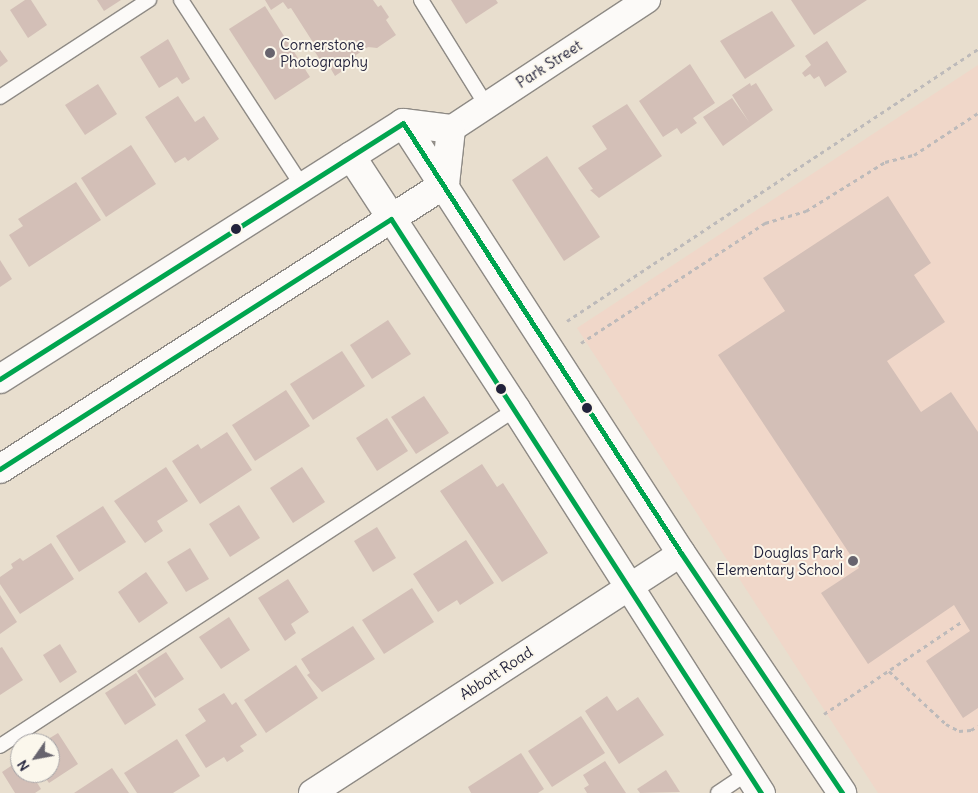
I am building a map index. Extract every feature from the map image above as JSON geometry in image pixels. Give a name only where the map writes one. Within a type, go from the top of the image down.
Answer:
[{"type":"street","name":"Park Street","points":[[451,129],[648,0]]},
{"type":"street","points":[[0,379],[403,123],[451,129],[445,184]]},
{"type":"street","points":[[403,123],[445,184],[681,553],[842,793]]},
{"type":"street","points":[[350,156],[516,409],[755,783]]},
{"type":"street","points":[[0,469],[445,184]]},
{"type":"street","name":"Abbott Road","points":[[312,793],[681,553]]},
{"type":"lane","points":[[0,97],[149,0]]},
{"type":"lane","points":[[181,0],[303,187]]},
{"type":"lane","points":[[421,0],[486,105]]},
{"type":"lane","points":[[0,746],[516,409]]},
{"type":"lane","points":[[718,793],[755,783]]},
{"type":"path","points":[[550,347],[978,49]]},
{"type":"path","points":[[550,347],[765,223],[806,211],[885,162],[914,154],[978,113]]},
{"type":"path","points":[[800,729],[963,621]]},
{"type":"path","points":[[889,671],[946,724],[959,731],[971,730],[978,726]]},
{"type":"shaded area","name":"Douglas Park Elementary School","points":[[978,65],[978,793],[878,793],[577,328]]},
{"type":"building","points":[[25,0],[31,0],[47,25],[28,38],[10,10]]},
{"type":"building","points":[[97,0],[121,0],[104,11]]},
{"type":"building","points":[[265,0],[373,0],[378,7],[381,5],[389,17],[386,20],[396,35],[377,48],[368,47],[356,55],[354,63],[335,76],[325,59],[321,61],[313,49],[316,47],[291,8],[288,9],[283,2],[271,10]]},
{"type":"building","points":[[451,0],[496,0],[498,3],[466,24]]},
{"type":"building","points":[[791,0],[867,0],[814,35]]},
{"type":"building","name":"Cornerstone Photography","points":[[265,6],[310,77],[275,100],[229,29]]},
{"type":"building","points":[[772,11],[795,46],[745,79],[720,41]]},
{"type":"building","points":[[168,39],[190,79],[182,84],[177,77],[159,88],[140,57]]},
{"type":"building","points":[[827,41],[847,72],[825,87],[819,76],[814,79],[810,74],[805,77],[802,73],[811,65],[805,56]]},
{"type":"building","points":[[0,50],[8,61],[0,67]]},
{"type":"building","points":[[690,64],[715,103],[693,118],[697,123],[681,134],[677,128],[663,137],[639,101]]},
{"type":"building","points":[[750,83],[751,86],[756,83],[773,110],[723,146],[703,117],[732,98],[749,122],[732,95]]},
{"type":"building","points":[[98,84],[117,114],[85,135],[65,105]]},
{"type":"building","points":[[178,96],[195,122],[204,116],[219,139],[188,161],[185,157],[175,163],[145,117]]},
{"type":"building","points":[[627,104],[662,156],[599,198],[590,190],[593,189],[578,168],[607,149],[592,126]]},
{"type":"building","points":[[131,145],[156,184],[106,217],[81,178]]},
{"type":"building","points":[[547,156],[600,237],[564,261],[512,180]]},
{"type":"building","points":[[76,182],[101,220],[29,267],[9,235],[23,226],[18,219]]},
{"type":"building","points":[[888,196],[931,263],[914,275],[945,322],[887,361],[921,412],[951,392],[978,432],[978,708],[963,718],[926,661],[970,631],[954,605],[868,664],[821,593],[859,568],[718,355],[785,311],[763,278]]},
{"type":"building","points":[[0,260],[12,279],[0,287]]},
{"type":"building","points":[[388,320],[411,354],[372,379],[350,345]]},
{"type":"building","points":[[342,351],[365,386],[313,420],[290,384]]},
{"type":"building","points":[[286,390],[310,426],[255,461],[232,425]]},
{"type":"building","points":[[424,396],[449,433],[416,454],[391,417]]},
{"type":"building","points":[[387,418],[408,451],[377,471],[356,438]]},
{"type":"building","points":[[227,432],[252,470],[200,504],[172,461],[198,444],[201,449]]},
{"type":"building","points":[[482,464],[497,487],[503,483],[548,553],[502,582],[440,491]]},
{"type":"building","points":[[166,467],[188,501],[157,521],[163,531],[145,543],[114,501]]},
{"type":"building","points":[[302,467],[325,502],[293,523],[270,488]]},
{"type":"building","points":[[239,505],[260,538],[230,557],[209,524]]},
{"type":"building","points":[[103,506],[126,542],[79,572],[56,536]]},
{"type":"building","points":[[377,527],[396,558],[373,572],[354,541]]},
{"type":"building","points":[[466,540],[494,583],[460,605],[457,600],[438,612],[413,574]]},
{"type":"building","points":[[51,543],[74,579],[20,614],[0,584],[0,577],[13,568],[11,564],[20,558],[23,561]]},
{"type":"building","points":[[190,548],[209,579],[186,592],[167,562]]},
{"type":"building","points":[[146,572],[168,603],[139,623],[118,592]]},
{"type":"building","points":[[288,579],[309,612],[291,624],[296,633],[285,641],[258,598]]},
{"type":"building","points":[[412,588],[434,622],[384,654],[362,620]]},
{"type":"building","points":[[0,595],[17,622],[0,634]]},
{"type":"building","points":[[229,617],[250,650],[221,669],[199,637]]},
{"type":"building","points":[[353,626],[375,659],[322,692],[307,675],[310,673],[301,659]]},
{"type":"building","points":[[60,644],[77,672],[60,683],[43,655]]},
{"type":"building","points":[[2,647],[23,680],[0,695],[0,648]]},
{"type":"building","points":[[166,652],[184,679],[155,698],[137,671]]},
{"type":"building","points":[[296,665],[318,698],[266,733],[244,700]]},
{"type":"building","points":[[136,673],[156,705],[125,725],[105,693]]},
{"type":"building","points":[[224,693],[232,705],[236,702],[257,735],[240,746],[244,751],[227,762],[224,757],[206,768],[185,735],[206,721],[198,709]]},
{"type":"building","points":[[607,696],[617,711],[638,697],[664,735],[619,764],[585,711]]},
{"type":"building","points":[[581,716],[605,753],[552,787],[528,751]]},
{"type":"building","points":[[60,736],[78,764],[60,776]]},
{"type":"building","points":[[177,739],[200,776],[173,793],[137,793],[124,773]]},
{"type":"building","points":[[521,753],[544,789],[538,793],[471,793],[468,787]]},
{"type":"building","points":[[605,761],[626,793],[587,793],[584,788],[589,785],[583,775]]},
{"type":"building","points":[[10,767],[10,783],[37,783],[41,789],[35,793],[15,793],[2,772]]},
{"type":"building","points":[[112,768],[129,793],[74,793]]},
{"type":"building","points":[[666,770],[680,792],[640,793],[637,789]]},
{"type":"transit line","points":[[0,379],[403,123],[681,553],[842,793]]},
{"type":"transit line","points":[[0,469],[391,219],[761,793]]},
{"type":"place","name":"Cornerstone Photography","points":[[270,53]]},
{"type":"place","name":"Douglas Park Elementary School","points":[[853,561]]}]
